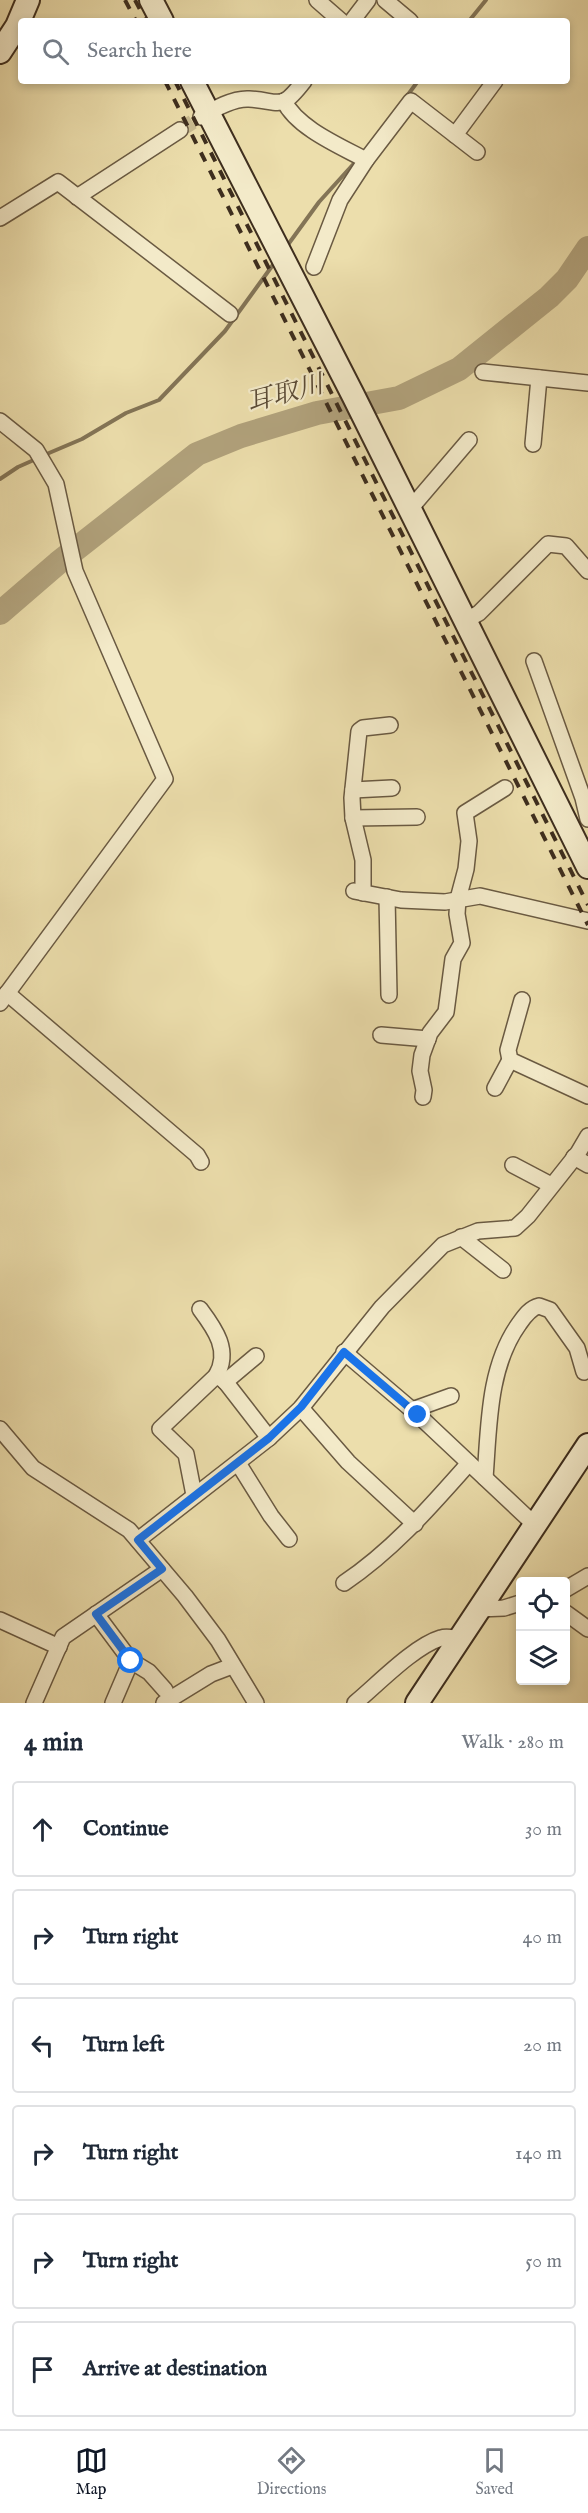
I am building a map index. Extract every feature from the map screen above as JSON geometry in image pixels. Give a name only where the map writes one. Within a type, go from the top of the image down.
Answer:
[{"type":"street","points":[[20,18],[28,0]]},
{"type":"street","points":[[151,0],[160,18]]},
{"type":"street","points":[[317,0],[338,18]]},
{"type":"street","points":[[353,18],[368,0]]},
{"type":"street","points":[[385,0],[406,18]]},
{"type":"street","points":[[0,52],[18,24]]},
{"type":"street","points":[[193,84],[204,115],[410,509],[465,621],[581,835],[588,867]]},
{"type":"street","points":[[204,115],[230,103],[247,99],[274,104],[284,101],[290,99],[298,84]]},
{"type":"street","points":[[455,135],[493,84]]},
{"type":"street","points":[[284,101],[290,112],[329,141],[362,158]]},
{"type":"street","points":[[315,267],[340,200],[362,158],[411,101],[477,152]]},
{"type":"street","points":[[77,197],[180,130]]},
{"type":"street","points":[[0,218],[58,182],[230,314]]},
{"type":"street","points":[[483,372],[588,383]]},
{"type":"street","points":[[533,444],[539,378]]},
{"type":"street","points":[[0,421],[36,450],[47,465],[56,484],[65,534],[75,571],[165,779],[4,998],[198,1155],[201,1162]]},
{"type":"street","points":[[410,509],[469,440]]},
{"type":"street","points":[[465,621],[479,613],[548,544],[566,546],[588,571]]},
{"type":"street","points":[[534,661],[583,798],[588,819]]},
{"type":"street","points":[[390,725],[363,728],[359,731],[353,790],[353,818],[363,860],[358,892],[446,902],[480,896],[588,921]]},
{"type":"street","points":[[353,790],[392,788]]},
{"type":"street","points":[[423,1097],[420,1071],[422,1055],[428,1039],[446,1012],[453,959],[462,943],[457,914],[469,841],[465,813],[505,788]]},
{"type":"street","points":[[353,818],[417,817]]},
{"type":"street","points":[[387,897],[388,995]]},
{"type":"street","points":[[495,1088],[510,1060],[507,1050],[522,999]]},
{"type":"street","points":[[381,1035],[428,1039]]},
{"type":"street","points":[[510,1060],[588,1096]]},
{"type":"street","points":[[138,1540],[269,1438],[301,1407],[382,1307],[443,1245],[478,1231],[515,1228],[528,1216],[588,1136]]},
{"type":"street","points":[[574,1157],[588,1165]]},
{"type":"street","points":[[513,1165],[551,1185]]},
{"type":"street","points":[[461,1237],[503,1270]]},
{"type":"street","points":[[485,1478],[497,1372],[505,1346],[528,1313],[539,1306],[550,1310],[578,1348],[584,1372]]},
{"type":"street","points":[[200,1309],[220,1341],[221,1379],[269,1438]]},
{"type":"street","points":[[344,1352],[412,1410],[535,1524]]},
{"type":"street","points":[[194,1495],[186,1454],[160,1429],[221,1379],[256,1356]]},
{"type":"street","points":[[412,1410],[451,1396]]},
{"type":"street","points":[[301,1407],[348,1462],[415,1524]]},
{"type":"street","points":[[0,1429],[33,1468],[129,1530],[218,1640],[256,1703]]},
{"type":"street","points":[[417,1703],[588,1445]]},
{"type":"street","points":[[238,1463],[271,1516],[289,1539]]},
{"type":"street","points":[[344,1583],[371,1565],[415,1524],[469,1463]]},
{"type":"street","points":[[34,1703],[63,1637],[162,1569]]},
{"type":"street","points":[[570,1587],[588,1576]]},
{"type":"street","points":[[478,1609],[516,1605]]},
{"type":"street","points":[[96,1614],[131,1661],[149,1672],[165,1696],[232,1666]]},
{"type":"street","points":[[570,1616],[588,1629]]},
{"type":"street","points":[[0,1620],[59,1647]]},
{"type":"street","points":[[355,1703],[418,1650],[431,1642],[443,1637],[459,1639]]},
{"type":"street","points":[[113,1703],[131,1661]]},
{"type":"waterway","points":[[471,18],[486,0]]},
{"type":"waterway","points":[[407,96],[416,84]]},
{"type":"waterway","points":[[287,246],[319,202],[358,159]]},
{"type":"waterway","name":"耳取川","points":[[0,613],[58,563],[197,454],[241,436],[317,413],[399,398],[459,369],[549,297],[567,279],[588,248]]},
{"type":"waterway","points":[[42,456],[82,439],[126,413],[159,400],[225,331],[275,262]]},
{"type":"waterway","points":[[0,479],[36,459]]},
{"type":"tunnel","points":[[180,130],[199,118]]},
{"type":"railway","points":[[125,0],[134,18]]},
{"type":"railway","points":[[135,0],[144,18]]},
{"type":"railway","points":[[167,84],[588,925]]},
{"type":"railway","points":[[177,84],[588,905]]},
{"type":"route","points":[[131,1661],[96,1614],[162,1569],[138,1540],[269,1438],[301,1407],[344,1352],[418,1415]]}]
